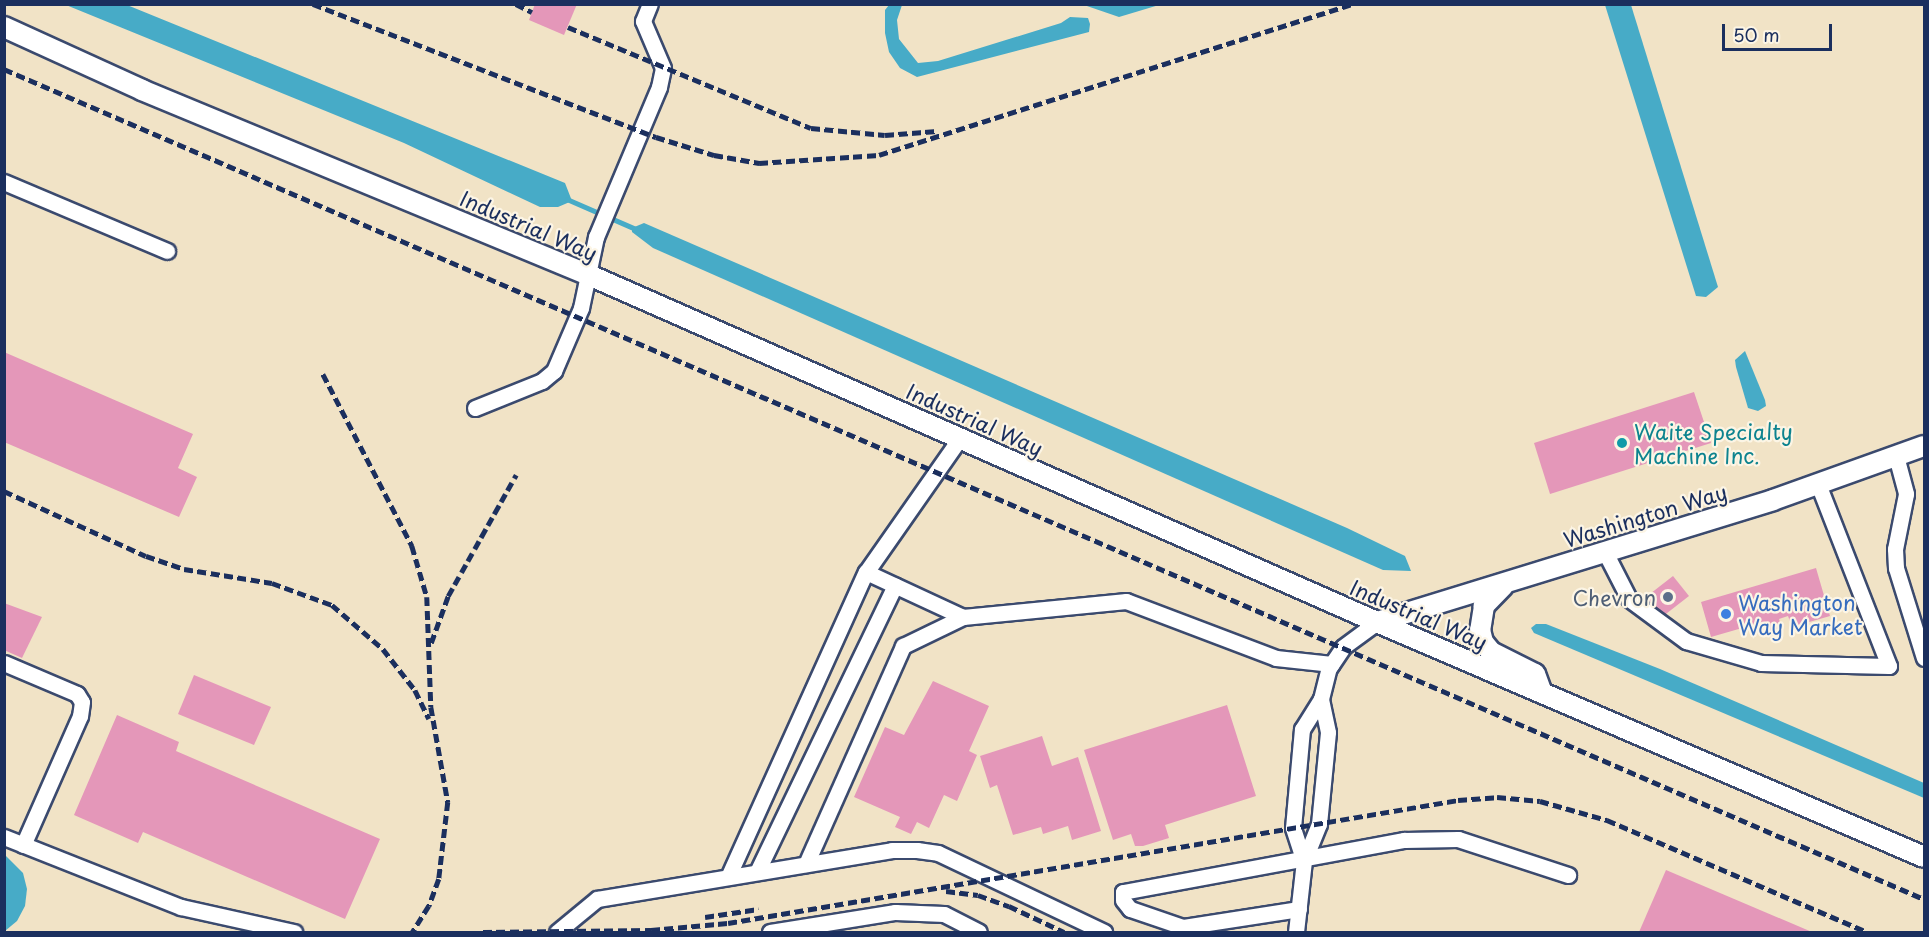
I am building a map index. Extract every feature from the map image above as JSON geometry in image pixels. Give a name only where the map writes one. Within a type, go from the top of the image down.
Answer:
[{"type":"main road","name":"Industrial Way","points":[[4,27],[142,90],[589,276],[1377,622],[1924,857]]},
{"type":"main road","name":"Washington Way","points":[[1377,622],[1818,484],[1924,446]]},
{"type":"main road","points":[[1506,583],[1484,606],[1480,630],[1491,652],[1534,674],[1542,693]]},
{"type":"lane","points":[[475,408],[542,381],[554,371],[581,308],[596,237],[659,87],[663,68],[643,21],[650,4]]},
{"type":"lane","points":[[4,182],[167,250]]},
{"type":"lane","points":[[728,877],[866,572],[960,438]]},
{"type":"lane","points":[[1896,456],[1906,494],[1895,549],[1896,568],[1924,658]]},
{"type":"lane","points":[[1605,552],[1629,599],[1686,641],[1761,663],[1889,666],[1818,484]]},
{"type":"lane","points":[[866,572],[963,617]]},
{"type":"lane","points":[[757,872],[895,585]]},
{"type":"lane","points":[[806,864],[903,646],[963,617],[1125,601],[1276,658],[1332,664]]},
{"type":"lane","points":[[1304,861],[1293,828],[1302,729],[1321,699],[1332,664],[1343,647],[1377,622]]},
{"type":"lane","points":[[4,663],[77,694],[82,702],[80,716],[23,845]]},
{"type":"lane","points":[[1296,933],[1304,861],[1319,824],[1328,732],[1321,699]]},
{"type":"lane","points":[[4,837],[181,907],[294,933]]},
{"type":"lane","points":[[1299,909],[1183,927],[1130,909],[1123,900],[1123,892],[1304,861],[1404,840],[1458,839],[1568,875]]},
{"type":"lane","points":[[557,933],[597,898],[892,850],[938,853],[1104,933]]},
{"type":"lane","points":[[770,933],[896,912],[944,914],[979,933]]},
{"type":"water","points":[[66,5],[127,5],[565,183],[572,201],[558,207],[540,207],[404,143]]},
{"type":"water","points":[[889,5],[902,5],[897,20],[899,39],[918,63],[938,61],[1061,23],[1070,17],[1088,18],[1090,24],[1089,32],[917,77],[900,68],[889,52],[885,33],[885,10]]},
{"type":"water","points":[[1084,5],[1159,5],[1119,17]]},
{"type":"water","points":[[1605,5],[1631,5],[1718,287],[1706,297],[1696,296]]},
{"type":"water","points":[[644,223],[1347,528],[1405,556],[1411,571],[1383,570],[653,248],[632,232],[632,228]]},
{"type":"water","points":[[1745,351],[1765,400],[1766,406],[1758,411],[1748,408],[1736,367],[1735,360]]},
{"type":"water","points":[[1536,624],[1546,624],[1660,669],[1924,783],[1924,798],[1534,633],[1531,628]]},
{"type":"water","points":[[5,855],[23,873],[27,889],[25,906],[17,921],[5,931]]},
{"type":"building","points":[[535,4],[577,4],[564,35],[529,20]]},
{"type":"building","points":[[4,352],[193,434],[178,468],[197,477],[179,517],[4,442]]},
{"type":"building","name":"Waite Specialty Machine Inc.","points":[[1694,392],[1711,443],[1550,494],[1534,443]]},
{"type":"building","points":[[1816,568],[1830,616],[1792,627],[1788,616],[1779,619],[1782,628],[1759,635],[1756,624],[1711,637],[1701,602]]},
{"type":"building","name":"Chevron","points":[[1673,576],[1689,596],[1662,617],[1646,597]]},
{"type":"building","points":[[4,603],[42,617],[22,658],[4,650]]},
{"type":"building","points":[[194,675],[271,707],[254,745],[178,714]]},
{"type":"building","points":[[933,681],[989,706],[969,751],[977,755],[957,801],[944,795],[929,828],[917,822],[911,834],[895,827],[900,817],[854,797],[885,727],[904,735]]},
{"type":"building","points":[[1227,705],[1256,796],[1165,825],[1169,838],[1143,846],[1135,846],[1131,834],[1113,840],[1084,750]]},
{"type":"building","points":[[117,715],[179,742],[176,751],[380,839],[345,919],[143,832],[138,843],[74,815]]},
{"type":"building","points":[[1042,736],[1052,766],[1078,757],[1101,831],[1072,840],[1068,826],[1043,834],[1041,827],[1013,835],[997,785],[990,788],[980,756]]},
{"type":"building","points":[[1666,870],[1812,932],[1639,932]]},
{"type":"waterway","points":[[567,199],[636,229]]},
{"type":"railway","points":[[313,4],[656,137],[714,155],[759,163],[879,155],[1353,4]]},
{"type":"railway","points":[[516,4],[532,12]]},
{"type":"railway","points":[[568,27],[811,128],[885,135],[937,131]]},
{"type":"railway","points":[[4,69],[1924,899]]},
{"type":"railway","points":[[323,374],[412,546],[427,597],[431,707],[448,802],[439,879],[429,906],[413,932]]},
{"type":"railway","points":[[431,643],[448,596],[516,475]]},
{"type":"railway","points":[[4,491],[146,556],[184,569],[272,583],[332,605],[383,649],[415,690],[429,719]]},
{"type":"railway","points":[[483,932],[651,930],[728,923],[1458,800],[1497,797],[1540,801],[1607,820],[1867,932]]},
{"type":"railway","points":[[946,891],[978,895],[1009,906],[1064,932]]},
{"type":"railway","points":[[705,917],[758,909]]},
{"type":"place","name":"Waite Specialty Machine Inc.","points":[[1622,443]]},
{"type":"place","name":"Chevron","points":[[1668,597]]},
{"type":"place","name":"Washington Way Market","points":[[1726,614]]}]
